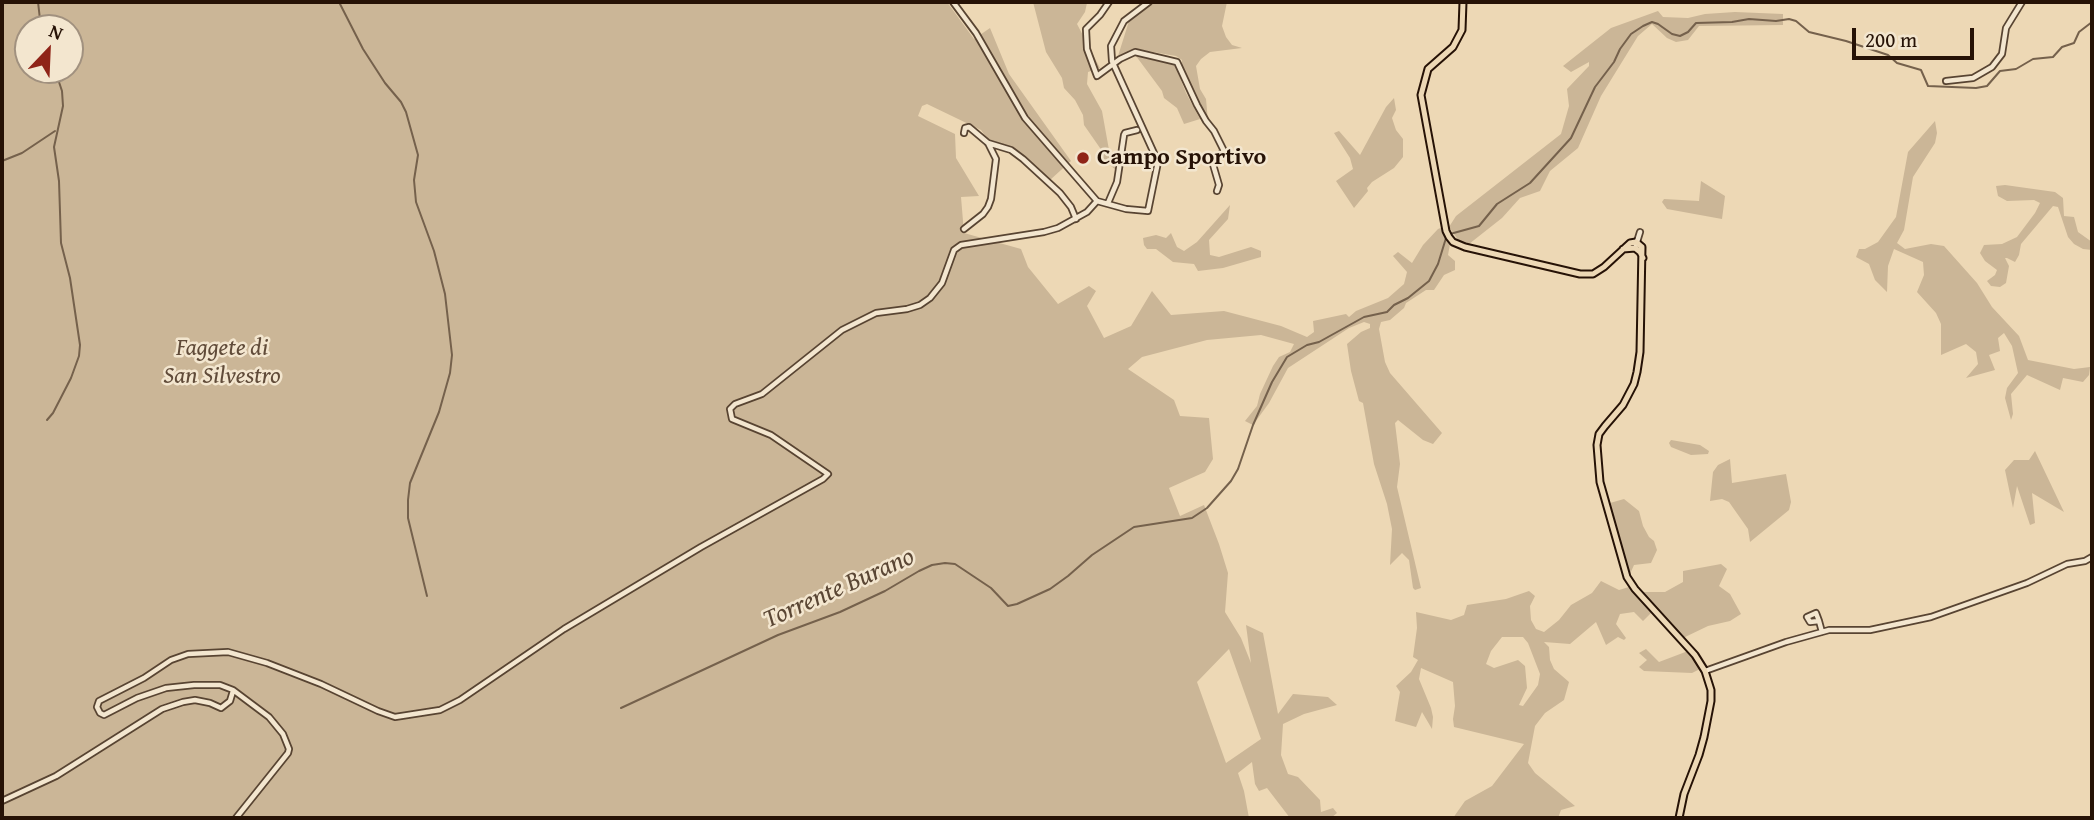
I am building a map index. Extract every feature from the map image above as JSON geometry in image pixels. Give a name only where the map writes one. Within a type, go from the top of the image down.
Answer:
[{"type":"main road","points":[[1463,2],[1462,30],[1453,47],[1428,69],[1421,96],[1446,231],[1453,242],[1580,274],[1593,274],[1630,243],[1642,247],[1640,352],[1637,372],[1623,405],[1600,434],[1597,445],[1600,482],[1627,577],[1695,655],[1705,671],[1711,690],[1710,710],[1699,755],[1684,794],[1679,818]]},
{"type":"street","points":[[953,2],[976,33],[1025,118],[1097,201],[1126,209],[1148,211],[1158,162],[1114,64],[1111,46],[1124,21],[1149,2]]},
{"type":"street","points":[[1109,2],[1101,15],[1086,29],[1087,49],[1097,76],[1135,52],[1177,62],[1196,105],[1224,151],[1212,161],[1219,185],[1217,191]]},
{"type":"street","points":[[1946,81],[1973,78],[1992,67],[2002,54],[2006,29],[2022,2]]},
{"type":"street","points":[[964,133],[965,128],[969,127],[988,143],[1011,150],[1023,159],[1060,193],[1076,219]]},
{"type":"street","points":[[1108,203],[1117,182],[1124,135],[1137,130]]},
{"type":"street","points":[[964,229],[983,214],[991,199],[996,159],[988,143]]},
{"type":"street","points":[[236,818],[288,753],[283,734],[276,724],[233,690],[220,685],[179,686],[150,693],[109,714],[100,713],[97,707],[99,701],[171,660],[188,653],[208,651],[228,652],[267,663],[395,717],[440,710],[564,629],[828,474],[771,435],[732,419],[730,408],[735,404],[762,394],[842,330],[877,313],[907,309],[930,298],[942,283],[954,250],[961,245],[1044,232],[1076,219],[1097,201]]},
{"type":"street","points":[[1635,245],[1640,233]]},
{"type":"street","points":[[1705,671],[1786,642],[1829,630],[1870,630],[1931,617],[2027,583],[2067,564],[2092,557]]},
{"type":"street","points":[[1819,621],[1822,632]]},
{"type":"street","points":[[2,801],[56,776],[162,709],[195,700],[221,708],[230,701],[233,690]]},
{"type":"green space","name":"Faggete di San Silvestro","points":[[2,2],[947,2],[974,39],[990,28],[1009,74],[1071,161],[1050,180],[1011,149],[988,140],[981,130],[927,104],[922,106],[918,116],[955,134],[956,158],[979,196],[961,197],[964,233],[1021,249],[1028,267],[1058,304],[1089,286],[1096,291],[1087,306],[1104,338],[1131,326],[1152,291],[1171,315],[1224,311],[1281,326],[1307,337],[1314,332],[1313,321],[1346,314],[1349,317],[1356,311],[1388,298],[1404,284],[1407,272],[1393,256],[1398,252],[1412,263],[1423,245],[1443,227],[1450,244],[1448,255],[1455,261],[1455,270],[1444,275],[1434,290],[1426,290],[1406,303],[1390,320],[1381,322],[1379,329],[1385,362],[1390,373],[1442,433],[1433,444],[1423,440],[1398,420],[1395,423],[1400,464],[1397,487],[1421,588],[1413,588],[1409,560],[1402,553],[1390,565],[1392,529],[1387,504],[1374,464],[1363,403],[1359,401],[1351,371],[1347,344],[1370,328],[1370,324],[1364,322],[1349,328],[1288,368],[1269,403],[1253,425],[1245,421],[1257,406],[1273,366],[1279,357],[1290,352],[1294,344],[1261,335],[1207,340],[1142,357],[1128,369],[1174,400],[1180,416],[1209,418],[1213,459],[1205,472],[1169,488],[1180,516],[1204,505],[1228,573],[1225,612],[1241,638],[1251,663],[1246,625],[1263,633],[1278,714],[1293,694],[1328,697],[1337,705],[1304,714],[1283,724],[1281,755],[1288,774],[1298,777],[1320,800],[1321,812],[1333,808],[1337,813],[1331,818],[1290,818],[1267,788],[1259,791],[1255,784],[1252,762],[1238,773],[1249,818],[2,818]],"holes":[[[1229,649],[1261,739],[1226,763],[1197,682]]]},
{"type":"green space","points":[[1033,2],[1087,3],[1077,24],[1100,68],[1088,72],[1087,84],[1102,111],[1109,150],[1117,171],[1103,159],[1100,148],[1084,125],[1083,115],[1064,88],[1062,78],[1046,52]]},
{"type":"green space","points":[[1150,2],[1227,2],[1222,26],[1232,45],[1242,48],[1210,52],[1196,66],[1200,89],[1206,99],[1208,121],[1182,67],[1182,60],[1176,56],[1136,49],[1118,56],[1129,21]]},
{"type":"green space","points":[[1658,11],[1663,17],[1688,18],[1735,12],[1783,14],[1783,25],[1699,26],[1688,40],[1676,42],[1667,38],[1652,24],[1638,36],[1601,96],[1578,148],[1550,171],[1540,191],[1520,198],[1502,218],[1469,244],[1459,241],[1449,227],[1456,216],[1561,134],[1569,106],[1567,89],[1589,66],[1589,62],[1571,72],[1563,66],[1611,28]]},
{"type":"green space","points":[[1136,56],[1175,65],[1200,119],[1184,124],[1177,108],[1164,98],[1162,91]]},
{"type":"green space","points":[[1394,98],[1396,110],[1392,118],[1403,139],[1403,157],[1394,168],[1372,182],[1354,208],[1336,181],[1353,169],[1350,158],[1334,133],[1339,131],[1360,155],[1386,107]]},
{"type":"green space","points":[[1935,121],[1935,143],[1913,177],[1904,230],[1897,243],[1905,249],[1931,244],[1944,246],[1977,283],[1992,307],[2019,336],[2028,360],[2074,369],[2090,367],[2089,375],[2083,382],[2063,378],[2060,390],[2027,375],[2011,394],[2011,420],[2005,398],[2007,388],[2018,373],[2012,346],[2004,333],[1998,338],[2000,351],[1989,355],[1995,370],[1966,378],[1978,364],[1976,352],[1966,344],[1941,355],[1941,324],[1936,313],[1917,292],[1924,275],[1923,262],[1894,249],[1888,266],[1887,292],[1875,280],[1869,264],[1856,257],[1859,249],[1878,242],[1896,217],[1908,152]]},
{"type":"green space","points":[[1701,181],[1725,196],[1722,219],[1667,209],[1662,202],[1664,199],[1699,201]]},
{"type":"green space","points":[[1996,186],[2055,192],[2063,198],[2064,216],[2074,217],[2078,232],[2092,242],[2092,250],[2074,244],[2068,237],[2058,207],[2053,206],[2021,244],[2015,262],[2005,258],[2009,266],[2006,283],[2000,287],[1991,286],[1987,281],[1997,270],[1985,261],[1980,253],[1984,245],[2002,244],[2017,237],[2040,203],[2034,200],[2007,201],[1998,196]]},
{"type":"green space","points":[[1230,205],[1228,219],[1209,240],[1210,255],[1219,257],[1251,247],[1261,251],[1261,257],[1223,268],[1198,271],[1194,264],[1173,262],[1156,249],[1147,249],[1144,245],[1143,238],[1156,235],[1166,238],[1171,233],[1177,247],[1184,251],[1197,242]]},
{"type":"green space","points":[[1671,440],[1700,445],[1709,451],[1708,454],[1691,455],[1671,447]]},
{"type":"green space","points":[[2035,451],[2064,512],[2032,493],[2035,523],[2030,525],[2017,486],[2013,508],[2005,470],[2014,460],[2029,460]]},
{"type":"green space","points":[[1730,459],[1732,483],[1786,474],[1791,502],[1789,510],[1750,542],[1748,529],[1729,502],[1722,499],[1710,501],[1713,472],[1718,465]]},
{"type":"green space","points":[[1624,499],[1639,511],[1643,526],[1657,550],[1651,563],[1634,565],[1630,574],[1610,503]]},
{"type":"green space","points":[[1721,564],[1727,569],[1719,586],[1730,594],[1741,614],[1730,621],[1708,626],[1683,638],[1640,592],[1665,592],[1683,582],[1683,571]]},
{"type":"green space","points":[[1601,581],[1619,590],[1629,587],[1652,612],[1643,621],[1634,612],[1620,614],[1616,624],[1626,638],[1624,640],[1618,637],[1606,645],[1596,622],[1570,644],[1544,642],[1549,647],[1554,669],[1569,682],[1564,700],[1545,713],[1535,726],[1528,763],[1535,773],[1575,806],[1561,810],[1558,818],[1453,818],[1465,801],[1492,786],[1524,744],[1454,727],[1453,682],[1421,668],[1419,679],[1431,708],[1432,729],[1422,712],[1416,727],[1395,721],[1400,692],[1396,686],[1411,672],[1418,660],[1413,657],[1416,612],[1451,620],[1464,615],[1467,605],[1506,599],[1529,591],[1535,596],[1530,606],[1531,620],[1536,629],[1544,632],[1559,620],[1571,605],[1592,593]],"holes":[[[1502,637],[1523,637],[1540,674],[1538,685],[1523,706],[1519,705],[1527,688],[1525,666],[1518,660],[1494,668],[1486,664],[1491,651]]]},
{"type":"green space","points":[[1646,649],[1659,662],[1688,651],[1700,669],[1692,673],[1644,671],[1639,667],[1647,660],[1639,653]]},
{"type":"waterway","points":[[38,2],[39,14]]},
{"type":"waterway","points":[[339,2],[363,49],[406,112],[418,155],[414,180],[416,202],[434,251],[445,294],[452,355],[450,373],[439,412],[410,483],[408,500],[408,518],[427,596]]},
{"type":"waterway","name":"Torrente Burano","points":[[1450,234],[1479,226],[1497,204],[1530,183],[1571,138],[1595,87],[1631,34],[1652,22],[1680,36],[1696,23],[1789,19],[1796,21],[1809,32],[1888,55],[1897,63],[1921,70],[1928,86],[1976,88],[1987,86],[2000,71],[2016,69],[2033,59],[2053,57],[2062,47],[2074,43],[2079,32],[2092,22]]},
{"type":"waterway","points":[[47,420],[71,378],[80,345],[70,278],[61,243],[59,181],[54,147],[63,106],[60,84]]},
{"type":"waterway","points":[[2,161],[22,153],[55,131]]},
{"type":"waterway","name":"Torrente Burano","points":[[621,708],[778,635],[840,612],[932,565],[955,564],[991,588],[1008,606],[1050,589],[1092,555],[1134,527],[1192,518],[1207,508],[1231,481],[1272,382],[1287,357],[1364,317],[1387,312],[1408,298],[1429,281],[1438,264],[1446,238]]},
{"type":"place","name":"Campo Sportivo","points":[[1083,158]]}]
